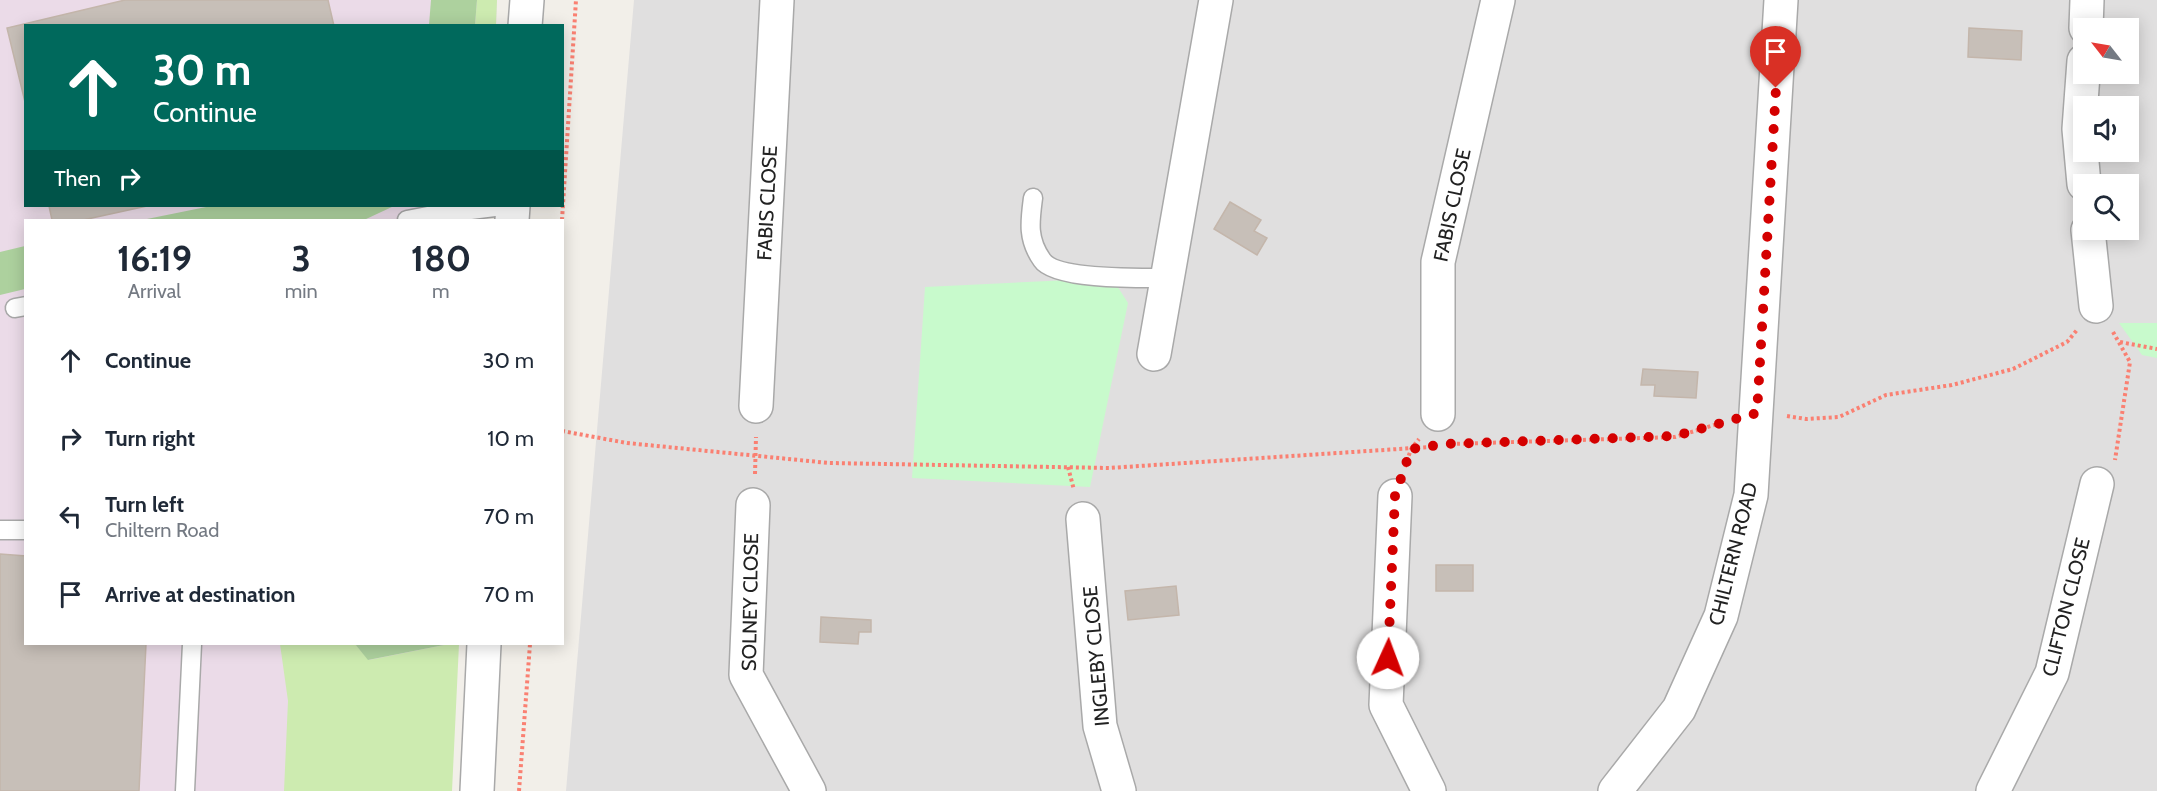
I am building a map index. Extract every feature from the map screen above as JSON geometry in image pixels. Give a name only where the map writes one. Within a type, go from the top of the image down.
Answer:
[{"type":"street","points":[[525,24],[527,0]]},
{"type":"street","name":"FABIS CLOSE","points":[[756,406],[777,0]]},
{"type":"street","points":[[1154,354],[1215,0]]},
{"type":"street","name":"FABIS CLOSE","points":[[1442,429],[1438,262],[1498,0]]},
{"type":"street","name":"CHILTERN ROAD","points":[[1615,791],[1678,709],[1721,616],[1751,495],[1781,0]]},
{"type":"street","points":[[2086,18],[2087,0]]},
{"type":"street","points":[[2082,84],[2079,129],[2083,174]]},
{"type":"street","points":[[2089,240],[2096,306]]},
{"type":"street","name":"CLIFTON CLOSE","points":[[1993,791],[2052,673],[2097,484]]},
{"type":"street","points":[[1395,496],[1386,705],[1429,791]]},
{"type":"street","name":"SOLNEY CLOSE","points":[[753,505],[746,675],[809,791]]},
{"type":"street","name":"INGLEBY CLOSE","points":[[1083,519],[1100,726],[1119,791]]},
{"type":"street","points":[[477,791],[484,645]]},
{"type":"lane","points":[[1033,198],[1029,232],[1042,261],[1060,271],[1128,279],[1167,278]]},
{"type":"lane","points":[[412,219],[495,207]]},
{"type":"lane","points":[[0,530],[24,530]]},
{"type":"lane","points":[[185,791],[192,645]]},
{"type":"path","points":[[564,189],[576,0]]},
{"type":"path","points":[[1395,496],[1411,449],[1442,429],[1675,436],[1757,413],[1806,419],[1839,417],[1887,395],[1952,385],[2013,369],[2067,342],[2096,306],[2120,342],[2130,362],[2115,463],[2097,484]]},
{"type":"path","points":[[2120,342],[2157,349]]},
{"type":"path","points":[[753,505],[756,406]]},
{"type":"path","points":[[564,431],[627,443],[829,463],[1109,468],[1434,446]]},
{"type":"path","points":[[519,791],[530,645]]},
{"type":"shaded area","points":[[0,0],[497,0],[496,24],[24,24],[24,207],[484,207],[482,219],[24,219],[24,645],[455,645],[448,791],[0,791]]},
{"type":"shaded area","points":[[634,0],[2157,0],[2157,791],[566,791]]},
{"type":"green space","points":[[431,0],[477,0],[475,24],[429,24]]},
{"type":"green space","points":[[477,0],[497,0],[496,24],[475,24]]},
{"type":"green space","points":[[206,207],[392,207],[366,219],[147,219]]},
{"type":"green space","points":[[24,246],[24,289],[0,295],[0,252]]},
{"type":"green space","points":[[1112,278],[1128,303],[1090,487],[912,478],[925,287]]},
{"type":"green space","points":[[2119,323],[2157,323],[2157,358],[2142,355]]},
{"type":"green space","points":[[280,645],[356,645],[369,660],[444,645],[459,645],[452,791],[284,791],[288,701]]},
{"type":"green space","points":[[356,645],[444,645],[368,660]]},
{"type":"building","points":[[125,0],[328,0],[334,24],[24,24],[24,98],[7,28]]},
{"type":"building","points":[[1969,28],[2022,31],[2021,60],[1968,57]]},
{"type":"building","points":[[1230,202],[1261,220],[1254,231],[1267,238],[1257,255],[1214,229]]},
{"type":"building","points":[[49,207],[142,207],[88,219],[52,219]]},
{"type":"building","points":[[1643,369],[1698,372],[1696,398],[1654,396],[1655,385],[1641,385]]},
{"type":"building","points":[[0,554],[24,556],[24,645],[146,645],[139,791],[0,791]]},
{"type":"building","points":[[1436,565],[1473,565],[1473,591],[1436,591]]},
{"type":"building","points":[[1176,586],[1179,615],[1128,620],[1125,591]]},
{"type":"building","points":[[821,617],[871,620],[871,632],[859,632],[858,644],[820,642]]},
{"type":"route","points":[[1388,658],[1395,496],[1411,449],[1446,444],[1675,436],[1757,413],[1776,88]]}]
